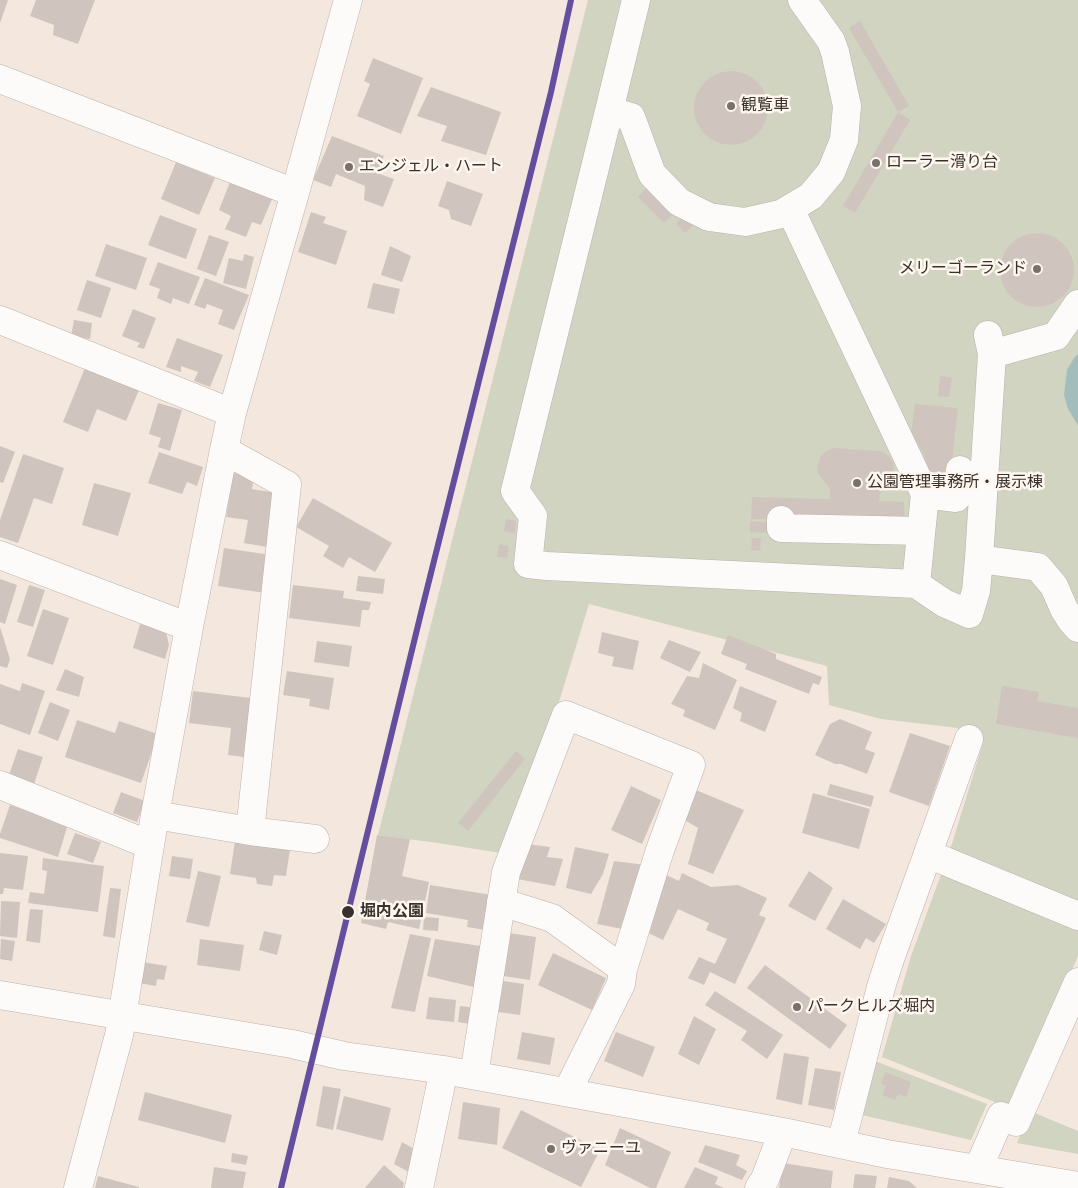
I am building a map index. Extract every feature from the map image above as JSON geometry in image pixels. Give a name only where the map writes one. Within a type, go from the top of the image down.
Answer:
[{"type":"street","points":[[78,1188],[116,1048],[189,627],[232,413],[348,0]]},
{"type":"street","points":[[636,0],[515,491],[533,516],[528,564],[916,584],[944,603],[969,614],[976,591],[979,560],[990,344],[1056,336],[1078,304]]},
{"type":"street","points":[[609,112],[631,117],[652,174],[679,202],[709,216],[745,222],[781,214],[811,196],[832,172],[844,140],[847,106],[835,52],[831,41],[802,0]]},
{"type":"street","points":[[0,79],[295,194]]},
{"type":"street","points":[[790,208],[925,494],[916,584]]},
{"type":"street","points":[[0,320],[232,413]]},
{"type":"street","points":[[224,450],[287,485],[250,830]]},
{"type":"street","points":[[925,494],[956,498],[960,470]]},
{"type":"street","points":[[782,520],[781,528],[921,531]]},
{"type":"street","points":[[0,555],[189,627]]},
{"type":"street","points":[[979,560],[1038,567],[1054,586],[1070,620],[1078,628]]},
{"type":"street","points":[[474,1075],[506,872],[566,715],[691,765],[659,853],[623,969],[621,984],[567,1092]]},
{"type":"street","points":[[841,1144],[881,987],[890,959],[937,857],[969,739]]},
{"type":"street","points":[[0,785],[150,845]]},
{"type":"street","points":[[155,816],[315,839]]},
{"type":"street","points":[[937,857],[1078,916]]},
{"type":"street","points":[[501,902],[552,918],[623,969]]},
{"type":"street","points":[[978,1169],[1001,1116],[1016,1122],[1078,982]]},
{"type":"street","points":[[0,996],[292,1044],[344,1056],[474,1075],[783,1132],[888,1154],[1078,1186]]},
{"type":"street","points":[[419,1188],[444,1070]]},
{"type":"street","points":[[759,1188],[765,1179],[783,1132]]},
{"type":"green space","points":[[588,0],[1078,0],[1078,956],[1012,1109],[882,1057],[911,956],[950,850],[983,743],[957,737],[958,728],[881,719],[829,705],[827,666],[589,604],[555,715],[507,854],[378,835]]},
{"type":"green space","points":[[875,1061],[987,1104],[971,1140],[862,1115]]},
{"type":"green space","points":[[1030,1111],[1078,1131],[1078,1154],[1017,1143]]},
{"type":"water","points":[[1078,354],[1078,425],[1068,409],[1064,395],[1067,370]]},
{"type":"building","points":[[0,0],[8,0],[0,23]]},
{"type":"building","points":[[36,0],[95,0],[78,44],[53,35],[54,25],[30,16]]},
{"type":"building","points":[[860,21],[909,106],[898,112],[849,28]]},
{"type":"building","points":[[373,58],[423,78],[401,134],[357,116],[370,84],[364,81]]},
{"type":"building","name":"観覧車","points":[[731,71],[745,74],[757,82],[765,94],[768,108],[765,122],[757,134],[745,142],[731,145],[717,142],[705,134],[697,122],[694,108],[697,94],[705,82],[717,74]]},
{"type":"building","points":[[431,87],[501,112],[486,155],[441,141],[447,126],[417,116]]},
{"type":"building","name":"ローラー滑り台","points":[[898,112],[910,120],[855,213],[843,206]]},
{"type":"building","name":"エンジェル・ハート","points":[[332,136],[384,156],[377,173],[394,179],[383,207],[364,200],[365,186],[336,174],[331,187],[313,180]]},
{"type":"building","points":[[176,162],[215,178],[199,215],[161,199]]},
{"type":"building","points":[[447,181],[483,194],[471,226],[451,219],[449,210],[438,206]]},
{"type":"building","points":[[230,182],[272,199],[261,225],[252,222],[246,237],[225,229],[231,216],[219,210]]},
{"type":"building","points":[[647,187],[674,213],[664,223],[638,197]]},
{"type":"building","points":[[311,212],[326,217],[323,223],[347,231],[336,265],[298,252]]},
{"type":"building","points":[[160,215],[197,229],[186,259],[148,245]]},
{"type":"building","points":[[684,216],[693,225],[685,233],[676,224]]},
{"type":"building","name":"メリーゴーランド","points":[[1037,233],[1058,239],[1068,249],[1074,270],[1068,291],[1058,301],[1037,307],[1016,301],[1006,291],[1000,270],[1006,249],[1016,239]]},
{"type":"building","points":[[209,235],[229,242],[216,276],[197,269]]},
{"type":"building","points":[[106,244],[147,258],[136,290],[95,276]]},
{"type":"building","points":[[390,246],[411,256],[402,282],[381,275]]},
{"type":"building","points":[[244,254],[254,257],[246,289],[223,283],[229,258],[243,261]]},
{"type":"building","points":[[158,262],[200,277],[189,304],[173,298],[171,304],[157,298],[160,289],[149,285]]},
{"type":"building","points":[[205,278],[249,295],[234,330],[218,324],[223,310],[207,304],[205,309],[194,305]]},
{"type":"building","points":[[87,280],[111,288],[101,318],[77,310]]},
{"type":"building","points":[[373,283],[400,289],[394,314],[367,308]]},
{"type":"building","points":[[133,309],[156,318],[144,349],[137,347],[140,343],[122,336]]},
{"type":"building","points":[[74,320],[92,323],[90,339],[71,336]]},
{"type":"building","points":[[177,338],[223,355],[210,387],[194,381],[198,372],[181,366],[181,372],[166,367]]},
{"type":"building","points":[[87,363],[141,385],[126,421],[97,409],[88,432],[63,422]]},
{"type":"building","points":[[940,376],[952,378],[949,397],[938,396]]},
{"type":"building","points":[[158,403],[182,410],[170,451],[158,447],[161,438],[149,434]]},
{"type":"building","points":[[915,404],[958,408],[949,486],[925,483],[925,455],[911,434]]},
{"type":"building","points":[[0,446],[15,452],[3,483],[0,482]]},
{"type":"building","name":"公園管理事務所・展示棟","points":[[833,448],[881,451],[888,456],[893,462],[892,481],[880,493],[879,501],[904,502],[905,523],[751,519],[752,497],[830,499],[830,489],[818,473],[817,467],[821,456]]},
{"type":"building","points":[[159,452],[203,467],[197,486],[187,482],[182,494],[148,483]]},
{"type":"building","points":[[23,454],[64,468],[52,504],[34,498],[18,543],[0,537],[0,520]]},
{"type":"building","points":[[233,473],[254,476],[252,489],[276,493],[267,547],[244,543],[248,520],[226,517]]},
{"type":"building","points":[[94,483],[131,493],[118,536],[82,525]]},
{"type":"building","points":[[313,498],[392,543],[375,572],[349,557],[343,568],[323,556],[329,546],[296,527]]},
{"type":"building","points":[[506,519],[516,521],[515,533],[504,531]]},
{"type":"building","points":[[750,521],[770,522],[770,533],[750,532]]},
{"type":"building","points":[[752,538],[761,538],[760,551],[751,550]]},
{"type":"building","points":[[499,544],[509,546],[507,558],[497,557]]},
{"type":"building","points":[[224,548],[271,555],[265,593],[218,586]]},
{"type":"building","points":[[358,576],[385,579],[383,594],[356,591]]},
{"type":"building","points":[[0,579],[17,585],[5,624],[0,622]]},
{"type":"building","points":[[29,585],[45,590],[33,627],[17,622]]},
{"type":"building","points":[[293,585],[344,591],[343,598],[371,602],[369,610],[362,610],[360,627],[289,618]]},
{"type":"building","points":[[43,609],[69,618],[53,665],[27,656]]},
{"type":"building","points":[[140,624],[166,632],[169,645],[165,659],[133,648]]},
{"type":"building","points":[[0,627],[10,659],[7,668],[0,666]]},
{"type":"building","points":[[602,632],[639,641],[633,670],[612,666],[614,657],[598,653]]},
{"type":"building","points":[[728,635],[776,654],[776,659],[822,677],[819,685],[813,683],[809,694],[745,669],[747,664],[721,654]]},
{"type":"building","points":[[669,640],[701,652],[690,672],[660,658]]},
{"type":"building","points":[[317,641],[352,646],[349,667],[314,662]]},
{"type":"building","points":[[703,663],[737,680],[715,730],[683,716],[685,710],[671,704],[687,676],[699,678]]},
{"type":"building","points":[[65,669],[84,677],[79,697],[56,690]]},
{"type":"building","points":[[287,671],[334,678],[329,710],[309,706],[310,699],[283,695]]},
{"type":"building","points":[[22,683],[45,691],[30,735],[0,724],[0,684],[20,691]]},
{"type":"building","points":[[740,686],[777,701],[765,732],[740,721],[742,713],[733,708]]},
{"type":"building","points":[[1002,686],[1039,692],[1037,701],[1078,708],[1078,738],[996,724]]},
{"type":"building","points":[[193,691],[251,698],[244,757],[228,755],[231,728],[189,723]]},
{"type":"building","points":[[50,702],[70,710],[58,741],[38,733]]},
{"type":"building","points":[[840,719],[872,732],[865,749],[875,753],[867,774],[841,764],[835,764],[815,755],[830,724]]},
{"type":"building","points":[[77,720],[115,733],[119,721],[158,734],[141,783],[65,757]]},
{"type":"building","points":[[910,733],[950,746],[929,806],[889,792]]},
{"type":"building","points":[[18,749],[43,757],[33,787],[8,778]]},
{"type":"building","points":[[516,751],[525,759],[468,831],[458,823]]},
{"type":"building","points":[[830,784],[874,796],[871,807],[827,795]]},
{"type":"building","points":[[631,786],[661,800],[642,844],[611,830]]},
{"type":"building","points":[[696,790],[744,810],[713,874],[688,864],[698,828],[683,819]]},
{"type":"building","points":[[121,792],[145,801],[137,822],[113,813]]},
{"type":"building","points":[[813,793],[870,809],[859,849],[802,833]]},
{"type":"building","points":[[10,805],[68,824],[58,857],[0,838]]},
{"type":"building","points":[[75,833],[101,842],[93,863],[67,854]]},
{"type":"building","name":"堀内公園","points":[[377,835],[410,839],[402,876],[429,882],[419,929],[388,922],[386,929],[361,923]]},
{"type":"building","points":[[235,841],[290,849],[286,876],[274,875],[272,886],[257,884],[256,878],[230,874]]},
{"type":"building","points":[[527,844],[550,847],[547,857],[563,859],[555,886],[517,879]]},
{"type":"building","points":[[575,847],[609,854],[603,874],[591,894],[566,888]]},
{"type":"building","points":[[0,853],[28,856],[23,890],[4,888],[3,894],[0,894]]},
{"type":"building","points":[[172,856],[193,859],[190,879],[169,876]]},
{"type":"building","points":[[43,858],[104,866],[98,912],[28,903],[30,892],[44,894],[47,871],[42,870]]},
{"type":"building","points":[[614,861],[646,865],[622,929],[597,924]]},
{"type":"building","points":[[198,871],[221,876],[209,927],[186,922]]},
{"type":"building","points":[[809,871],[833,888],[815,921],[788,906]]},
{"type":"building","points":[[682,873],[711,887],[738,885],[767,898],[759,915],[766,918],[735,984],[710,972],[704,985],[688,978],[699,957],[715,964],[727,939],[706,930],[709,923],[678,909],[663,940],[638,928],[664,874],[679,881]]},
{"type":"building","points":[[430,885],[498,896],[492,931],[467,927],[468,920],[426,913]]},
{"type":"building","points":[[110,888],[121,889],[115,938],[103,936]]},
{"type":"building","points":[[843,899],[886,924],[874,943],[866,938],[860,949],[826,929]]},
{"type":"building","points":[[1,901],[20,902],[17,938],[0,936]]},
{"type":"building","points":[[30,909],[43,910],[40,943],[26,941]]},
{"type":"building","points":[[424,917],[439,918],[438,931],[423,930]]},
{"type":"building","points":[[264,931],[282,935],[277,955],[259,950]]},
{"type":"building","points":[[509,933],[536,937],[530,980],[503,976]]},
{"type":"building","points":[[410,934],[431,938],[415,1012],[391,1008]]},
{"type":"building","points":[[1,939],[15,941],[12,961],[0,959]]},
{"type":"building","points":[[200,939],[244,945],[240,971],[197,965]]},
{"type":"building","points":[[435,939],[487,947],[478,988],[427,976]]},
{"type":"building","points":[[553,953],[606,978],[592,1010],[538,985]]},
{"type":"building","points":[[142,962],[167,966],[164,980],[157,979],[156,986],[139,983]]},
{"type":"building","name":"パークヒルズ堀内","points":[[765,965],[847,1025],[830,1049],[747,988]]},
{"type":"building","points":[[503,981],[524,984],[520,1015],[498,1012]]},
{"type":"building","points":[[715,991],[783,1035],[767,1059],[741,1040],[747,1031],[705,1005]]},
{"type":"building","points":[[429,997],[456,1000],[454,1022],[426,1019]]},
{"type":"building","points":[[460,1006],[478,1008],[476,1025],[458,1022]]},
{"type":"building","points":[[694,1016],[716,1029],[699,1065],[678,1054]]},
{"type":"building","points":[[522,1032],[555,1038],[550,1065],[517,1059]]},
{"type":"building","points":[[616,1032],[655,1047],[643,1077],[604,1061]]},
{"type":"building","points":[[784,1053],[809,1057],[802,1105],[776,1099]]},
{"type":"building","points":[[815,1068],[841,1072],[834,1110],[808,1105]]},
{"type":"building","points":[[885,1072],[911,1082],[906,1097],[898,1094],[895,1100],[882,1095],[886,1086],[881,1084]]},
{"type":"building","points":[[323,1086],[341,1089],[333,1130],[316,1126]]},
{"type":"building","points":[[145,1092],[232,1115],[225,1143],[138,1120]]},
{"type":"building","points":[[344,1096],[391,1108],[383,1141],[336,1129]]},
{"type":"building","points":[[463,1102],[500,1108],[497,1145],[458,1139]]},
{"type":"building","name":"ヴァニーユ","points":[[521,1110],[600,1150],[581,1187],[502,1148]]},
{"type":"building","points":[[620,1128],[671,1152],[656,1188],[650,1188],[605,1165]]},
{"type":"building","points":[[402,1142],[416,1150],[414,1175],[394,1164]]},
{"type":"building","points":[[705,1145],[740,1155],[736,1165],[747,1171],[742,1180],[698,1162]]},
{"type":"building","points":[[232,1153],[248,1156],[246,1165],[231,1162]]},
{"type":"building","points":[[783,1163],[833,1171],[831,1188],[779,1188]]},
{"type":"building","points":[[384,1165],[404,1183],[403,1188],[365,1188]]},
{"type":"building","points":[[214,1167],[246,1172],[243,1188],[211,1188]]},
{"type":"building","points":[[695,1167],[718,1177],[715,1184],[724,1188],[684,1188]]},
{"type":"building","points":[[855,1174],[877,1176],[875,1188],[853,1188]]},
{"type":"building","points":[[98,1176],[139,1187],[139,1188],[95,1188]]},
{"type":"building","points":[[889,1177],[909,1181],[917,1188],[887,1188]]},
{"type":"transit line","points":[[281,1188],[421,613],[551,92],[571,0]]},
{"type":"place","name":"観覧車","points":[[731,106]]},
{"type":"place","name":"ローラー滑り台","points":[[876,163]]},
{"type":"place","name":"エンジェル・ハート","points":[[349,167]]},
{"type":"place","name":"メリーゴーランド","points":[[1037,269]]},
{"type":"place","name":"公園管理事務所・展示棟","points":[[857,483]]},
{"type":"place","name":"堀内公園","points":[[348,912]]},
{"type":"place","name":"パークヒルズ堀内","points":[[797,1007]]},
{"type":"place","name":"ヴァニーユ","points":[[551,1149]]}]
